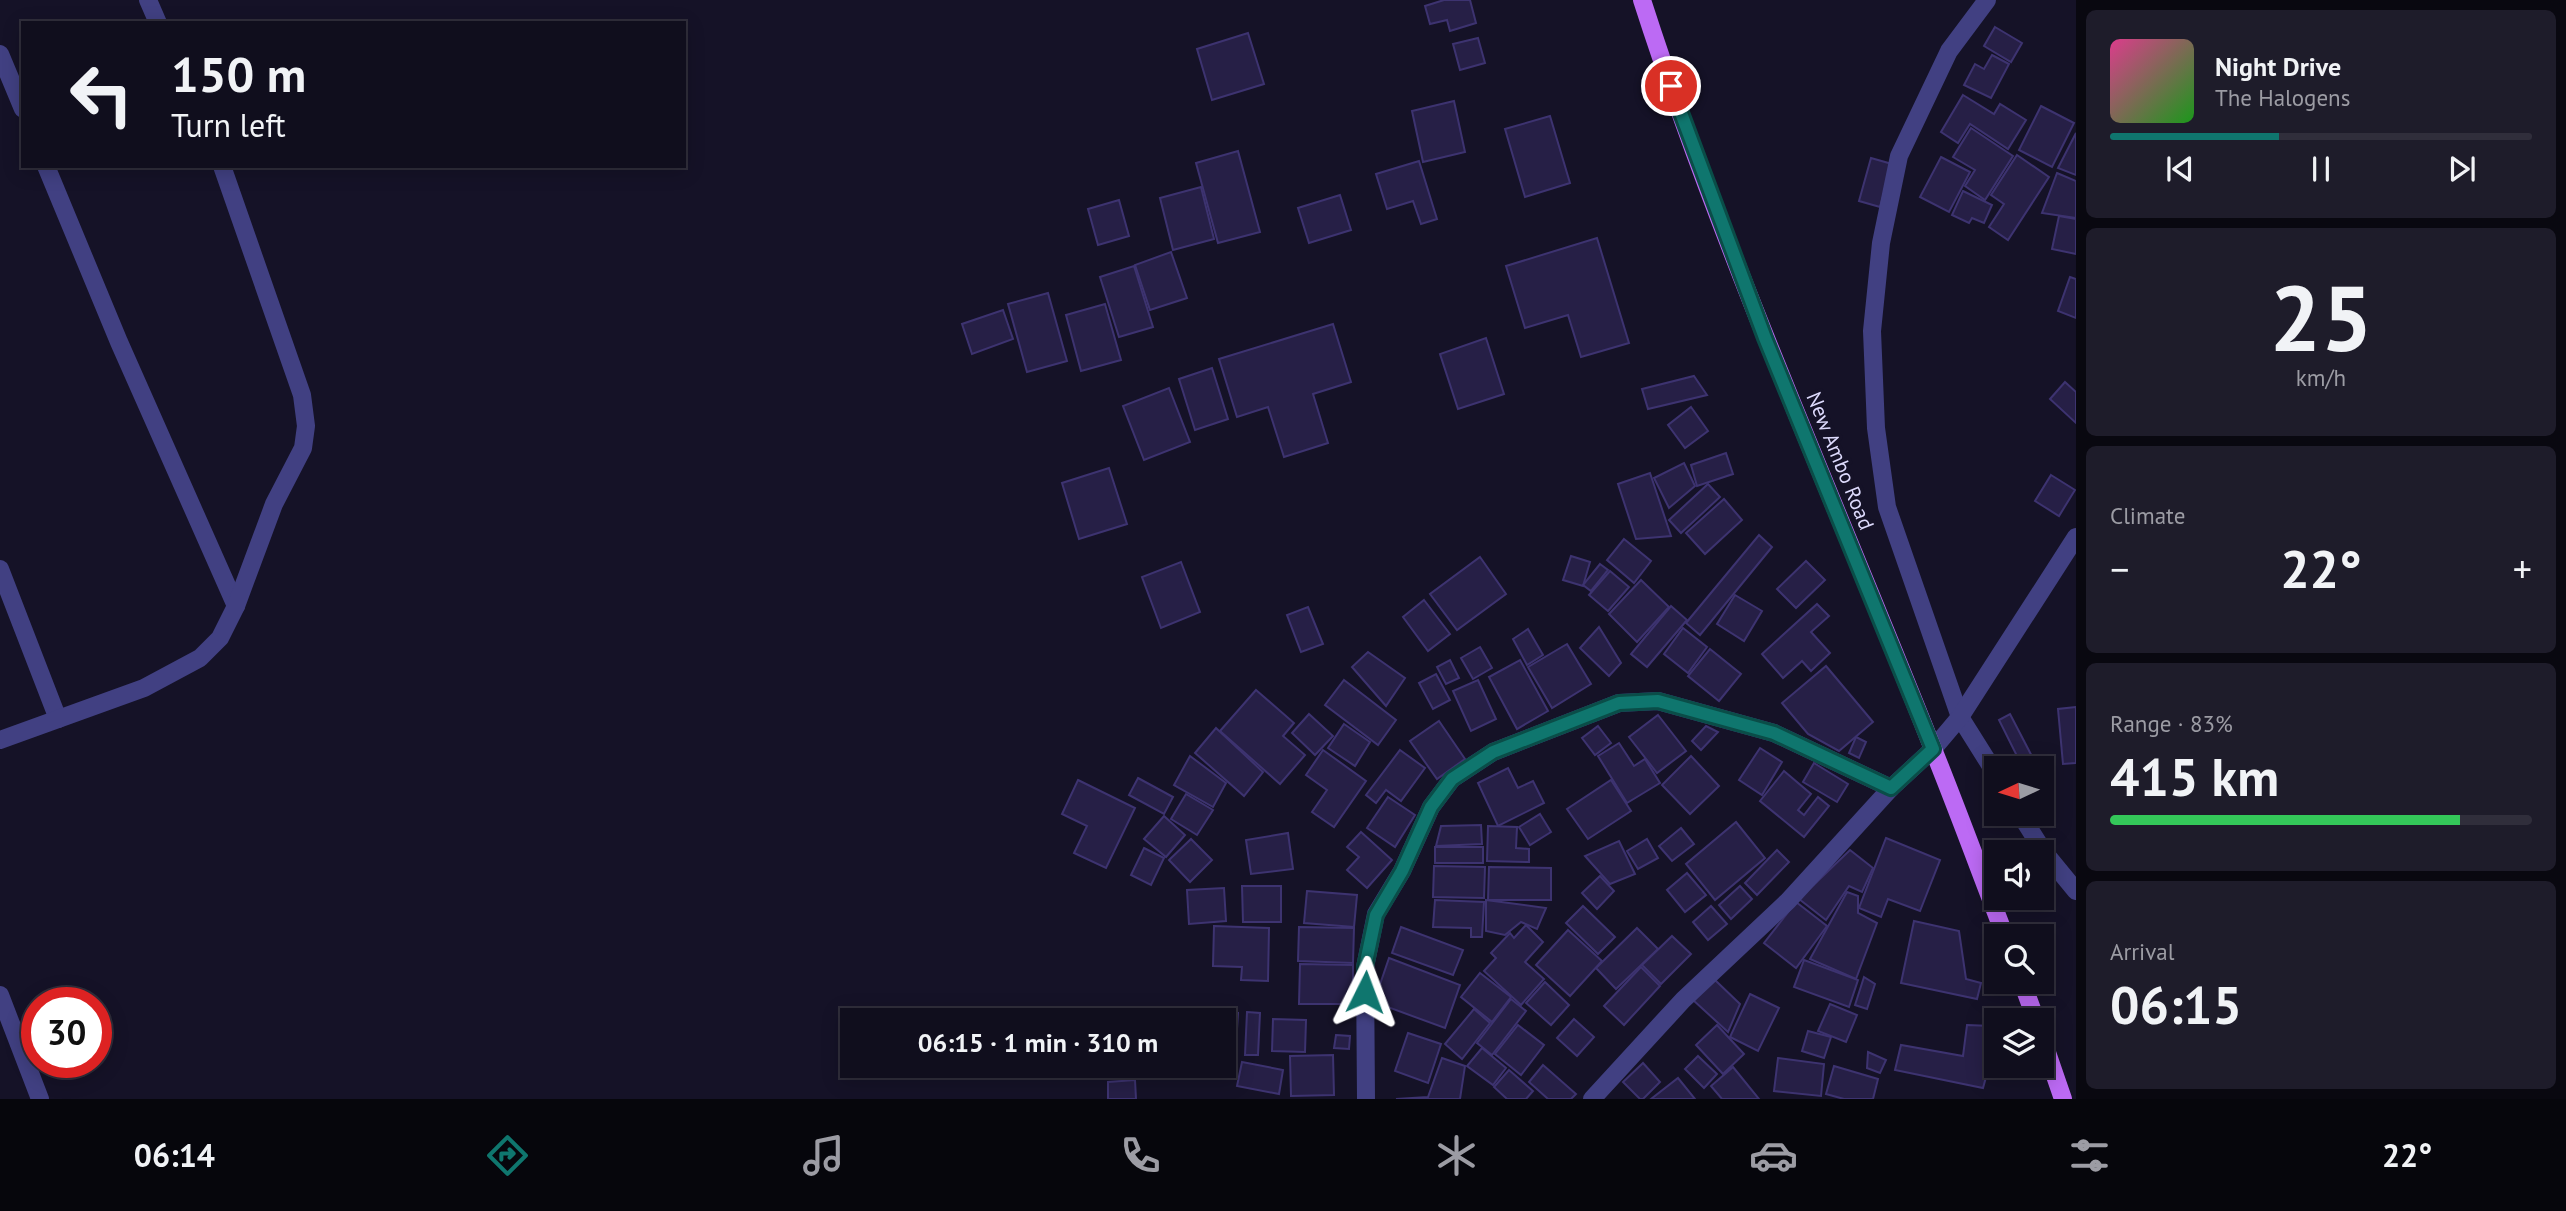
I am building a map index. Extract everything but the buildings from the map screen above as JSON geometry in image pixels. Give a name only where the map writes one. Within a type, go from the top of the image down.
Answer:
[{"type":"main road","name":"New Ambo Road","points":[[1642,0],[1765,338],[1933,749],[2000,924]]},
{"type":"main road","points":[[2054,1073],[2063,1099]]},
{"type":"street","points":[[148,0],[157,21]]},
{"type":"street","points":[[1984,756],[1960,717],[1886,507],[1876,428],[1872,331],[1881,243],[1899,156],[1949,51],[1987,0]]},
{"type":"street","points":[[0,54],[21,104]]},
{"type":"street","points":[[47,168],[119,342],[236,606]]},
{"type":"street","points":[[0,740],[144,688],[200,658],[220,638],[236,606],[274,504],[303,449],[306,426],[302,395],[223,168]]},
{"type":"street","points":[[1592,1099],[1684,1000],[1788,901],[1891,788],[1933,749],[1960,717],[2076,537]]},
{"type":"street","points":[[0,569],[58,719]]},
{"type":"street","points":[[1366,1099],[1365,967],[1376,915],[1402,871],[1431,807],[1452,779],[1493,752],[1619,703],[1658,701],[1774,733],[1891,788]]},
{"type":"street","points":[[2028,826],[2044,852],[2076,891]]},
{"type":"street","points":[[0,995],[40,1099]]},
{"type":"route","points":[[1365,992],[1365,967],[1376,915],[1402,871],[1431,807],[1452,779],[1493,752],[1619,703],[1658,701],[1774,733],[1891,788],[1933,749],[1765,338],[1671,86]]}]
